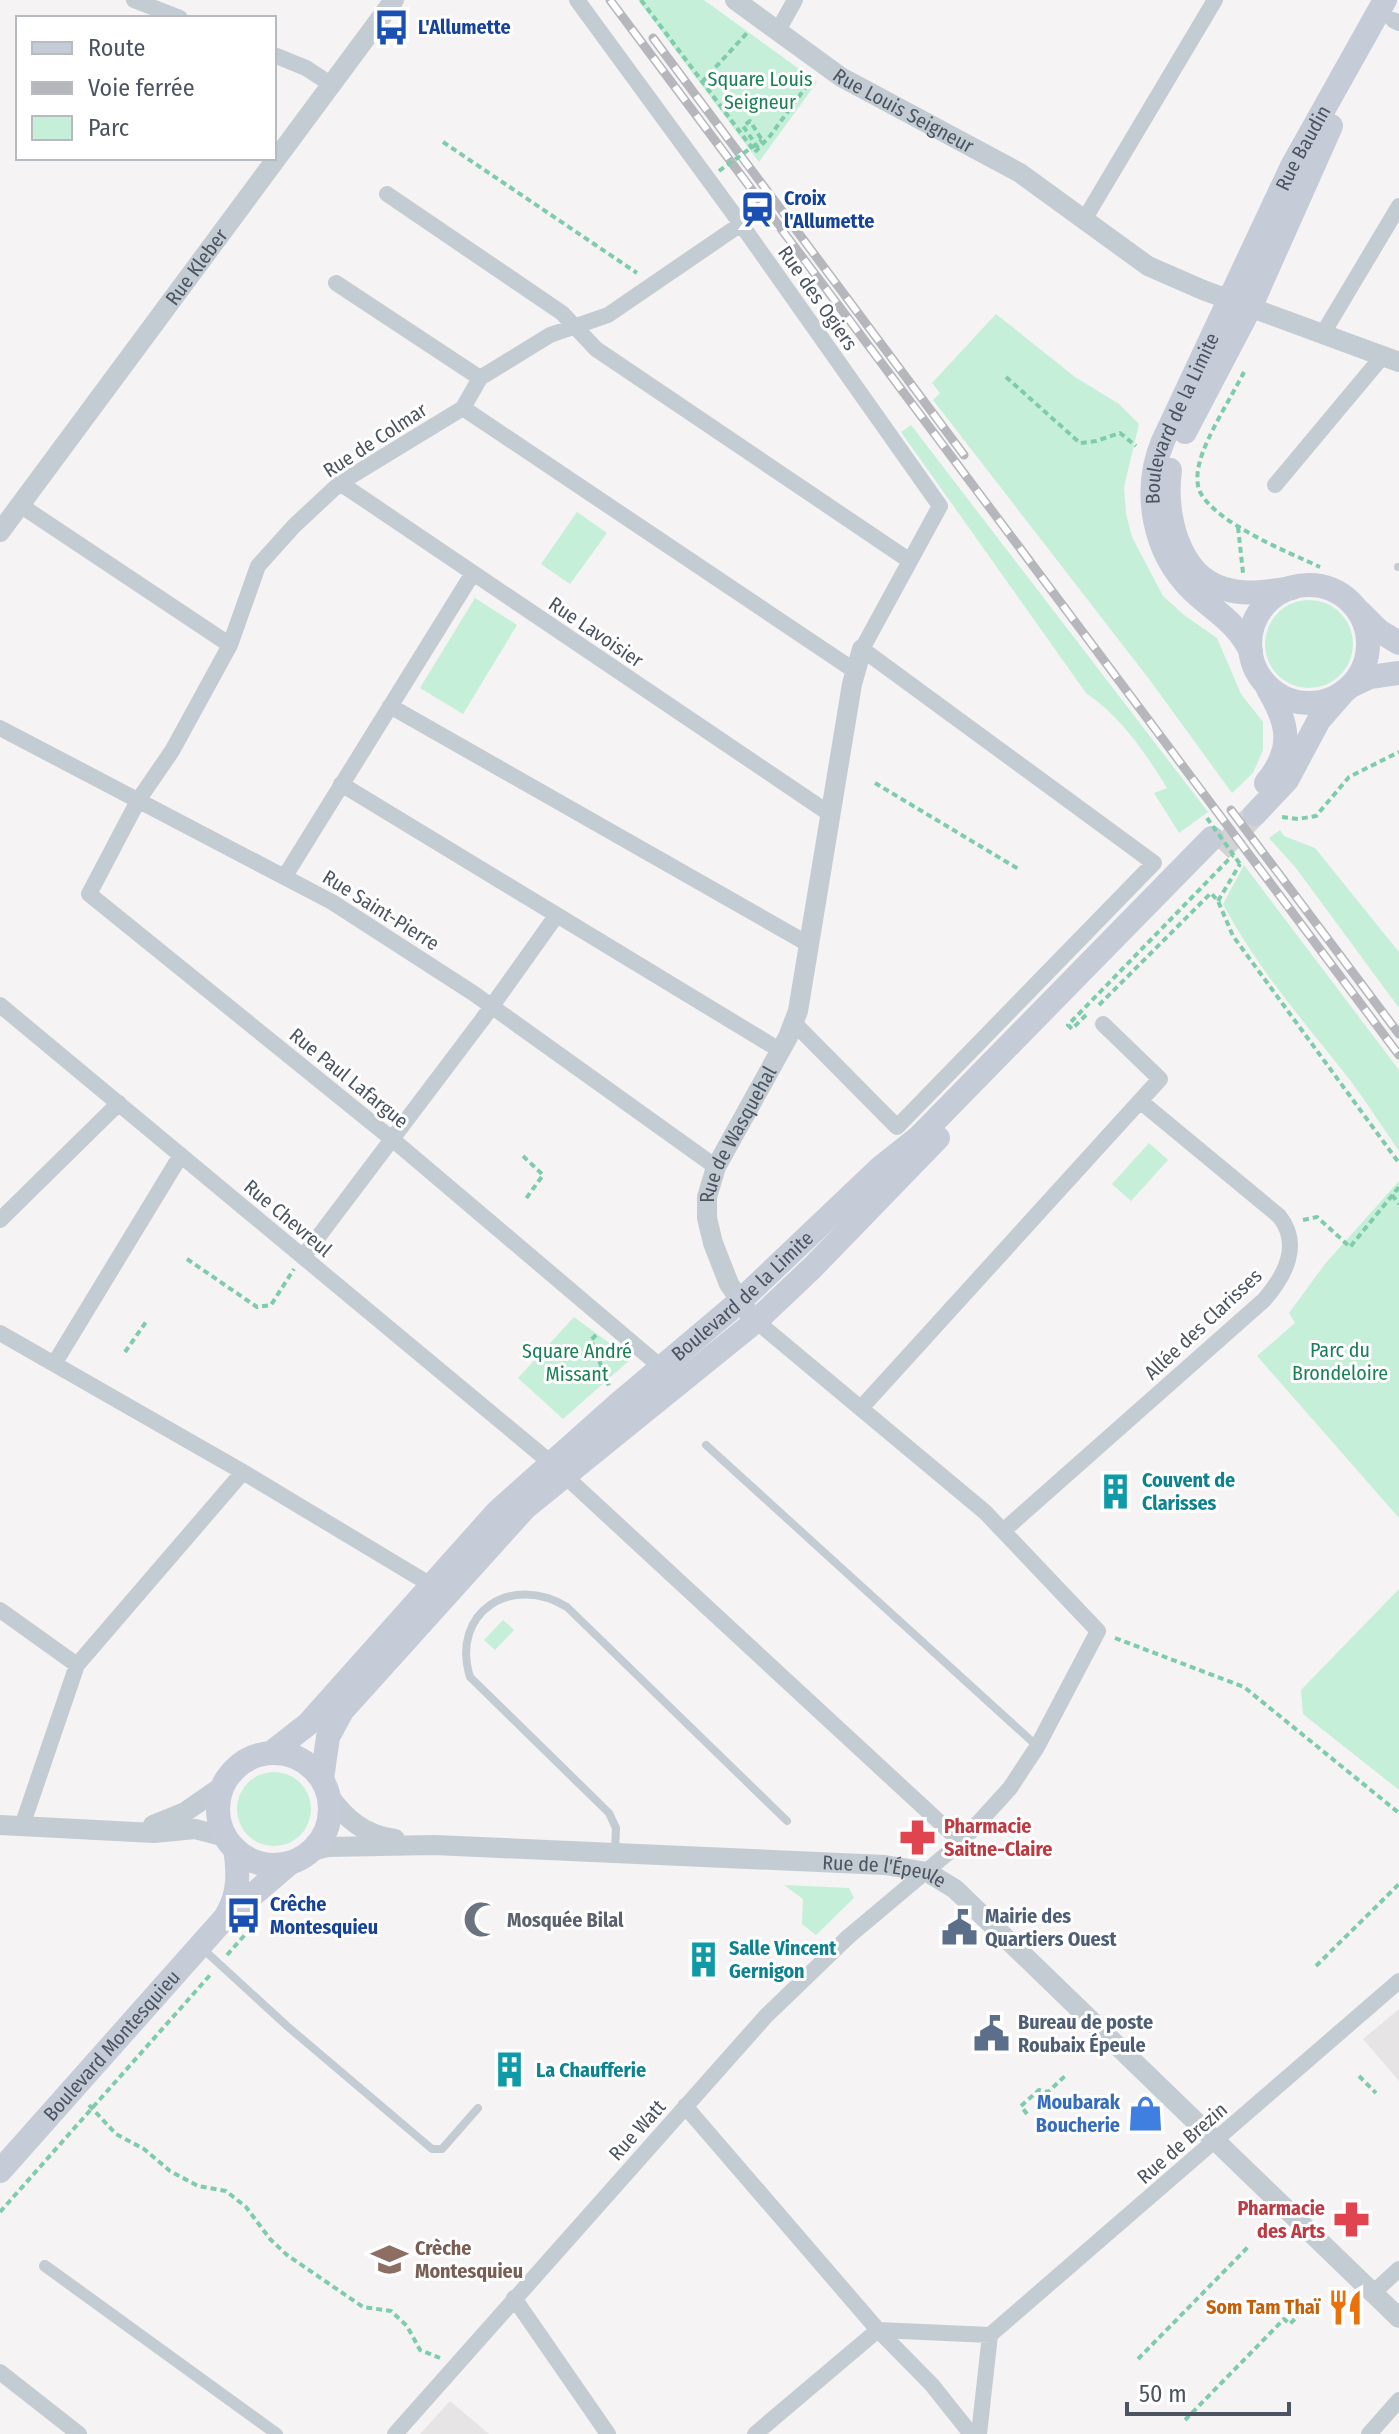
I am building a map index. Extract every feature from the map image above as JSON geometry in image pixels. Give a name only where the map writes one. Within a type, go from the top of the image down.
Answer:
[{"type":"main road","name":"Rue Baudin","points":[[1240,304],[1388,10]]},
{"type":"main road","name":"Boulevard de la Limite","points":[[1240,304],[1178,446],[1170,471],[1168,499],[1176,537],[1183,552],[1199,575],[1210,583],[1222,589],[1245,592],[1292,588]]},
{"type":"main road","name":"Boulevard de la Limite","points":[[1240,304],[1157,454],[1152,504],[1162,544],[1178,573],[1201,598],[1234,624],[1251,652]]},
{"type":"main road","points":[[1260,811],[1270,779],[1282,756],[1287,734],[1281,710],[1254,666],[1252,632],[1259,613],[1273,598],[1292,588],[1309,585],[1329,589],[1344,597],[1379,631],[1399,643]]},
{"type":"main road","points":[[1260,811],[1287,780],[1319,720],[1361,672],[1368,648],[1366,627],[1356,608]]},
{"type":"main road","points":[[1265,684],[1281,696],[1300,703],[1325,702],[1370,677],[1399,673]]},
{"type":"main road","name":"Boulevard de la Limite","points":[[325,1788],[328,1737],[352,1697],[617,1405],[739,1302],[880,1168],[919,1137],[1222,845]]},
{"type":"main road","name":"Boulevard de la Limite","points":[[271,1753],[308,1724],[497,1512],[756,1321],[812,1268],[1222,845]]},
{"type":"main road","points":[[271,1753],[297,1758],[308,1764],[325,1788],[328,1826],[312,1851],[290,1863],[261,1863],[247,1858],[231,1843],[219,1811],[224,1785],[241,1764],[271,1753]]},
{"type":"main road","name":"Boulevard Montesquieu","points":[[223,1920],[237,1889],[238,1872],[231,1843]]},
{"type":"main road","name":"Boulevard Montesquieu","points":[[0,2171],[223,1920],[290,1863]]},
{"type":"street","points":[[134,0],[175,16]]},
{"type":"street","name":"Rue Kleber","points":[[0,532],[394,0]]},
{"type":"street","name":"Rue des Ogiers","points":[[577,0],[741,224],[940,506]]},
{"type":"street","name":"Rue Louis Seigneur","points":[[735,0],[821,65],[1020,173],[1148,266],[1390,360]]},
{"type":"street","points":[[777,32],[795,0]]},
{"type":"street","points":[[1080,217],[1215,0]]},
{"type":"street","points":[[276,56],[306,68],[332,85]]},
{"type":"street","points":[[387,194],[562,313],[596,349],[910,561]]},
{"type":"street","points":[[1322,335],[1399,206]]},
{"type":"street","name":"Rue de Colmar","points":[[139,799],[172,751],[230,645],[258,566],[294,526],[340,483],[463,408],[480,378],[550,335],[608,315],[741,224]]},
{"type":"street","points":[[336,283],[480,378]]},
{"type":"street","points":[[1275,485],[1390,360]]},
{"type":"street","points":[[463,408],[855,671]]},
{"type":"street","name":"Rue Lavoisier","points":[[340,483],[830,814]]},
{"type":"street","points":[[20,505],[230,645]]},
{"type":"street","name":"Rue de Wasquehal","points":[[940,506],[862,649],[855,671],[810,945],[794,1023],[716,1167],[706,1206],[709,1229],[723,1271],[739,1302],[756,1321],[967,1495],[1098,1631]]},
{"type":"street","points":[[285,876],[473,573]]},
{"type":"street","points":[[794,1023],[897,1127],[1154,863],[862,649]]},
{"type":"street","points":[[390,706],[810,945]]},
{"type":"street","name":"Rue Saint-Pierre","points":[[0,728],[332,902],[491,1006],[716,1167]]},
{"type":"street","points":[[341,784],[781,1051]]},
{"type":"street","name":"Rue Paul Lafargue","points":[[139,799],[89,894],[392,1139],[661,1367]]},
{"type":"street","points":[[303,1257],[556,916]]},
{"type":"street","name":"Rue Chevreul","points":[[0,1005],[558,1469],[961,1842]]},
{"type":"street","points":[[861,1408],[1160,1079],[1103,1024]]},
{"type":"street","points":[[1140,1101],[1270,1208],[1285,1224]]},
{"type":"street","points":[[0,1220],[119,1103]]},
{"type":"street","points":[[54,1364],[181,1155]]},
{"type":"street","name":"Allée des Clarisses","points":[[1003,1531],[1272,1290],[1282,1277],[1289,1255],[1289,1234],[1285,1224]]},
{"type":"street","points":[[0,1333],[243,1472],[431,1585]]},
{"type":"street","points":[[22,1826],[77,1665],[243,1472]]},
{"type":"street","points":[[0,1610],[77,1665]]},
{"type":"street","points":[[927,1872],[961,1842],[1010,1788],[1037,1747],[1098,1631]]},
{"type":"street","points":[[125,1830],[166,1821],[224,1785]]},
{"type":"street","name":"Rue de l'Épeule","points":[[325,1788],[346,1816],[366,1832],[383,1838],[434,1845]]},
{"type":"street","points":[[0,1825],[161,1833],[195,1829],[231,1843]]},
{"type":"street","name":"Rue de l'Épeule","points":[[312,1851],[335,1847],[434,1845],[885,1865],[927,1872],[955,1889],[1399,2318]]},
{"type":"street","name":"Rue Watt","points":[[395,2434],[685,2106],[807,1974],[927,1872]]},
{"type":"street","name":"Rue de Brezin","points":[[990,2335],[1399,1981]]},
{"type":"street","points":[[685,2106],[878,2330],[932,2385],[971,2434]]},
{"type":"street","points":[[45,2266],[277,2434]]},
{"type":"street","points":[[1374,2292],[1399,2269]]},
{"type":"street","points":[[514,2298],[608,2434]]},
{"type":"street","points":[[755,2434],[878,2330],[990,2335],[979,2434]]},
{"type":"street","points":[[0,2372],[79,2434]]},
{"type":"street","points":[[1369,2434],[1399,2400]]},
{"type":"lane","points":[[706,1445],[1037,1747]]},
{"type":"lane","points":[[615,1853],[616,1828],[609,1813],[470,1677],[466,1650],[474,1623],[492,1603],[507,1596],[518,1593],[542,1595],[567,1607],[787,1821]]},
{"type":"lane","points":[[199,1946],[432,2149],[442,2149],[478,2108]]},
{"type":"path","points":[[641,0],[751,144]]},
{"type":"path","points":[[702,82],[760,19]]},
{"type":"path","points":[[719,171],[762,140],[750,121],[743,126],[751,144],[755,151],[821,65]]},
{"type":"path","points":[[443,142],[654,284]]},
{"type":"path","points":[[1250,362],[1200,458],[1197,477],[1200,492],[1238,527],[1320,567]]},
{"type":"path","points":[[1006,377],[1080,443],[1120,433],[1136,446]]},
{"type":"path","points":[[1260,811],[1298,819],[1316,816],[1349,777],[1399,752]]},
{"type":"path","points":[[875,783],[1020,870]]},
{"type":"path","points":[[1218,901],[1222,845]]},
{"type":"path","points":[[1222,845],[1148,942],[1068,1025],[1072,1029],[1099,1005],[1211,893],[1218,901],[1233,936],[1399,1163]]},
{"type":"path","points":[[523,1156],[543,1175],[525,1200]]},
{"type":"path","points":[[1285,1224],[1317,1217],[1350,1247],[1399,1187]]},
{"type":"path","points":[[1392,1195],[1399,1204]]},
{"type":"path","points":[[187,1259],[257,1307],[271,1305],[303,1257]]},
{"type":"path","points":[[607,1321],[591,1340],[617,1405]]},
{"type":"path","points":[[125,1352],[146,1322]]},
{"type":"path","points":[[1098,1631],[1244,1687],[1399,1813]]},
{"type":"path","points":[[1316,1966],[1399,1884]]},
{"type":"path","points":[[0,2212],[253,1926]]},
{"type":"path","points":[[1027,2114],[1021,2106],[1039,2090],[1048,2092],[1066,2075]]},
{"type":"path","points":[[1359,2076],[1376,2093]]},
{"type":"path","points":[[74,2088],[116,2134],[198,2186],[226,2191],[246,2207],[270,2239],[287,2255],[363,2307],[391,2311],[407,2326],[420,2350],[457,2363]]},
{"type":"path","points":[[1138,2359],[1249,2246]]},
{"type":"path","points":[[1185,2420],[1284,2319],[1290,2324],[1311,2302]]},
{"type":"shaded area","points":[[1399,2009],[1399,2081],[1363,2039]]},
{"type":"shaded area","points":[[450,2401],[489,2434],[420,2434]]},
{"type":"green space","name":"Square Louis Seigneur","points":[[638,0],[704,0],[817,82],[759,162]]},
{"type":"green space","points":[[996,314],[1075,377],[1119,404],[1139,424],[1124,487],[1132,537],[1163,596],[1217,638],[1241,694],[1263,722],[1263,750],[1253,773],[1232,793],[1149,679],[933,400],[940,393],[932,383]]},
{"type":"green space","points":[[911,425],[1208,812],[1179,833],[1154,793],[1167,788],[1150,761],[1121,724],[1086,693],[901,432]]},
{"type":"green space","points":[[577,512],[607,533],[570,584],[541,564]]},
{"type":"green space","points":[[475,598],[517,625],[463,714],[420,688]]},
{"type":"green space","points":[[1300,600],[1318,600],[1334,607],[1346,619],[1353,635],[1353,653],[1346,669],[1334,681],[1318,688],[1300,688],[1284,681],[1272,669],[1265,653],[1265,635],[1272,619],[1284,607]]},
{"type":"green space","points":[[1280,830],[1284,836],[1315,848],[1399,952],[1399,1008],[1296,868],[1269,838]]},
{"type":"green space","points":[[1244,865],[1399,1070],[1399,1151],[1236,928],[1223,904]]},
{"type":"green space","points":[[1149,1143],[1168,1160],[1131,1201],[1112,1184]]},
{"type":"green space","name":"Parc du Brondeloire","points":[[1399,1181],[1399,1518],[1257,1356],[1295,1323],[1289,1313],[1325,1264]]},
{"type":"green space","name":"Square André Missant","points":[[574,1317],[631,1359],[563,1419],[518,1378]]},
{"type":"green space","points":[[1399,1589],[1399,1790],[1303,1714],[1301,1690]]},
{"type":"green space","points":[[503,1620],[514,1630],[495,1650],[484,1640]]},
{"type":"green space","points":[[274,1772],[288,1775],[300,1783],[308,1795],[311,1809],[308,1823],[300,1835],[288,1843],[274,1846],[260,1843],[248,1835],[240,1823],[237,1809],[240,1795],[248,1783],[260,1775]]},
{"type":"green space","points":[[784,1885],[849,1888],[854,1898],[816,1935],[802,1924],[803,1899]]},
{"type":"tunnel","points":[[1220,850],[1255,814]]},
{"type":"railway","points":[[610,0],[1399,1055]]},
{"type":"railway","points":[[653,38],[964,455]]},
{"type":"railway","points":[[1231,810],[1399,1034]]},
{"type":"place","name":"L'Allumette","points":[[392,27]]},
{"type":"place","name":"Croix l'Allumette","points":[[758,209]]},
{"type":"place","name":"Couvent de Clarisses","points":[[1116,1491]]},
{"type":"place","name":"Pharmacie Saitne-Claire","points":[[918,1837]]},
{"type":"place","name":"Crêche Montesquieu","points":[[244,1916]]},
{"type":"place","name":"Mosquée Bilal","points":[[481,1920]]},
{"type":"place","name":"Mairie des Quartiers Ouest","points":[[959,1927]]},
{"type":"place","name":"Salle Vincent Gernigon","points":[[703,1960]]},
{"type":"place","name":"Bureau de poste Roubaix Épeule","points":[[992,2034]]},
{"type":"place","name":"La Chaufferie","points":[[510,2070]]},
{"type":"place","name":"Moubarak Boucherie","points":[[1146,2114]]},
{"type":"place","name":"Pharmacie des Arts","points":[[1351,2220]]},
{"type":"place","name":"Crèche Montesquieu","points":[[389,2260]]},
{"type":"place","name":"Som Tam Thaï","points":[[1346,2307]]}]
